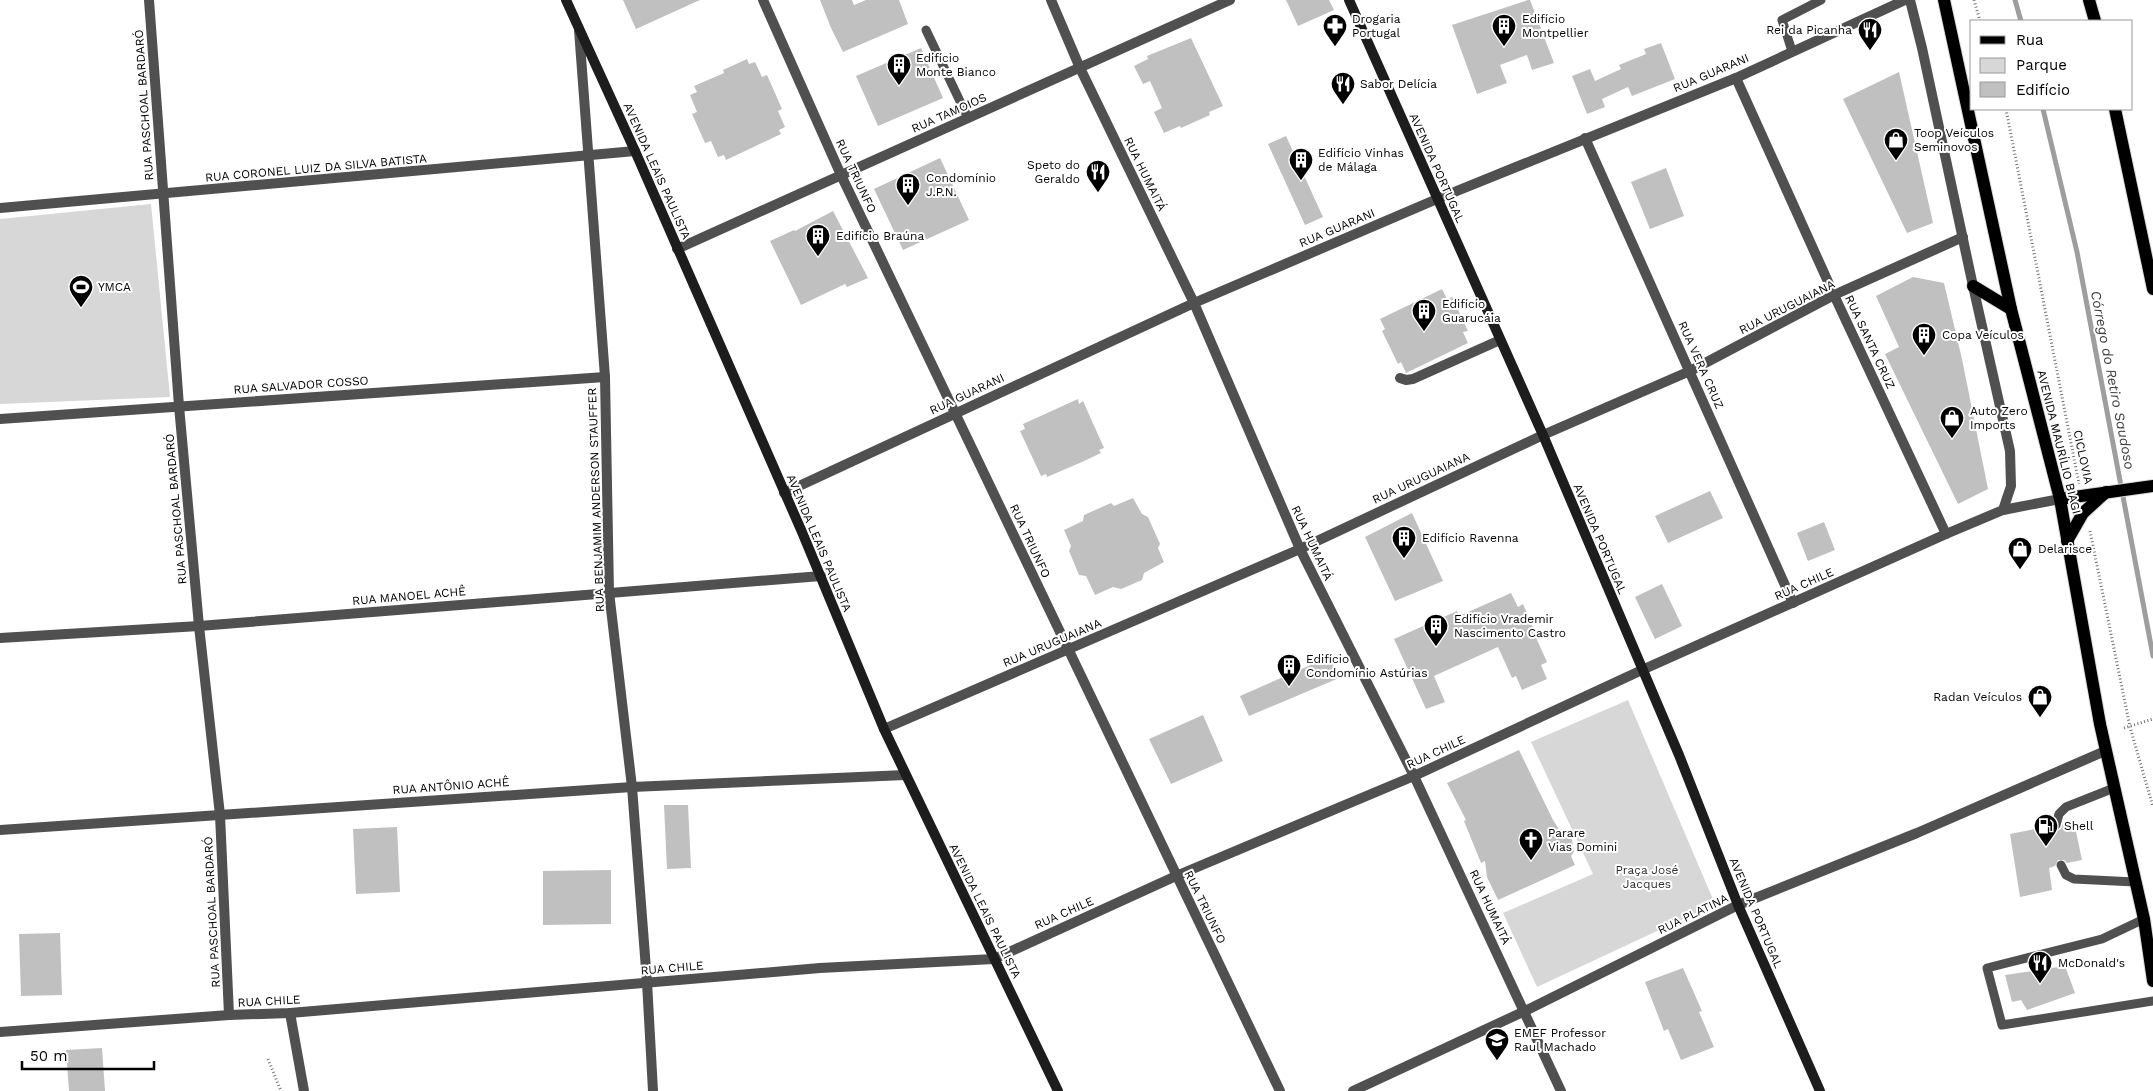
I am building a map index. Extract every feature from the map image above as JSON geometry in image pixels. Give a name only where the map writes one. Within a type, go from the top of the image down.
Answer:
[{"type":"main road","name":"AVENIDA MAURÍLIO BIAGI","points":[[1944,0],[2011,309],[2060,499],[2105,751],[2151,949],[2153,981]]},
{"type":"main road","points":[[2089,0],[2095,20]]},
{"type":"main road","points":[[2115,110],[2153,288]]},
{"type":"main road","points":[[1973,286],[2011,309]]},
{"type":"main road","points":[[2060,499],[2153,486]]},
{"type":"main road","points":[[2067,541],[2086,510],[2110,492]]},
{"type":"street","name":"RUA PASCHOAL BARDARÓ","points":[[149,0],[179,406],[199,626],[220,815],[229,1015]]},
{"type":"street","name":"AVENIDA LEAIS PAULISTA","points":[[566,0],[635,151],[821,576],[884,729],[1058,1091]]},
{"type":"street","name":"RUA TRIUNFO","points":[[763,0],[841,175],[1280,1091]]},
{"type":"street","name":"RUA HUMAITÁ","points":[[1051,0],[1080,68],[1194,303],[1300,549],[1414,776],[1561,1091]]},
{"type":"street","name":"RUA TAMOIOS","points":[[677,249],[1230,0]]},
{"type":"street","name":"AVENIDA PORTUGAL","points":[[1349,0],[1543,435],[1679,755],[1738,905],[1820,1091]]},
{"type":"street","name":"RUA GUARANI","points":[[784,493],[955,412],[1194,303],[1437,199],[1736,78],[1905,0]]},
{"type":"street","points":[[1910,0],[2010,451],[2011,486],[2003,510]]},
{"type":"street","name":"RUA BENJAMIM ANDERSON STAUFFER","points":[[579,27],[605,377],[609,592],[632,787],[647,982],[653,1091]]},
{"type":"street","name":"RUA SANTA CRUZ","points":[[1736,78],[1834,296],[1946,534]]},
{"type":"street","name":"RUA VERA CRUZ","points":[[1584,138],[1793,603]]},
{"type":"street","name":"RUA CORONEL LUIZ DA SILVA BATISTA","points":[[0,208],[635,151]]},
{"type":"street","name":"RUA URUGUAIANA","points":[[884,729],[1300,549],[1543,435],[1690,371],[1834,296],[1963,237]]},
{"type":"street","points":[[1400,378],[1412,379],[1500,340]]},
{"type":"street","name":"RUA SALVADOR COSSO","points":[[0,419],[605,377]]},
{"type":"street","name":"RUA CHILE","points":[[0,1032],[229,1015],[290,1013],[820,968],[994,959],[1176,876],[1414,776],[1642,670],[1946,534],[2003,510],[2060,499]]},
{"type":"street","name":"RUA MANOEL ACHÊ","points":[[0,638],[199,626],[821,576]]},
{"type":"street","name":"RUA PLATINA","points":[[1353,1091],[1525,1011],[1738,905],[1917,832],[2105,751]]},
{"type":"street","name":"RUA ANTÔNIO ACHÊ","points":[[0,830],[632,787],[905,775]]},
{"type":"street","points":[[290,1013],[304,1091]]},
{"type":"lane","points":[[1792,51],[1782,20],[1821,0]]},
{"type":"lane","points":[[926,30],[968,118]]},
{"type":"lane","points":[[2056,825],[2059,814],[2066,807],[2114,788]]},
{"type":"lane","points":[[2061,865],[2066,875],[2074,879],[2135,882]]},
{"type":"lane","points":[[2144,919],[2102,939],[1987,968],[2002,1025],[2153,1001]]},
{"type":"path","points":[[1974,0],[1980,20]]},
{"type":"path","name":"CICLOVIA","points":[[2006,110],[2082,496]]},
{"type":"path","points":[[2086,510],[2130,727],[2153,807]]},
{"type":"path","points":[[2124,728],[2153,720]]},
{"type":"path","points":[[268,1059],[280,1091]]},
{"type":"green space","name":"YMCA","points":[[151,204],[170,397],[0,404],[0,219]]},
{"type":"green space","name":"Praça José Jacques","points":[[1628,700],[1715,904],[1537,987],[1503,913],[1593,874],[1531,742]]},
{"type":"building","points":[[623,0],[700,0],[636,29]]},
{"type":"building","points":[[820,0],[852,0],[854,5],[866,0],[899,0],[908,24],[843,52]]},
{"type":"building","points":[[1286,0],[1329,0],[1334,10],[1298,26]]},
{"type":"building","name":"Edifício Montpellier","points":[[1530,0],[1554,63],[1532,70],[1527,55],[1500,65],[1507,83],[1477,94],[1452,25]]},
{"type":"building","points":[[1191,38],[1223,106],[1209,112],[1210,115],[1181,128],[1180,126],[1164,133],[1154,112],[1162,108],[1150,81],[1143,84],[1134,66],[1148,59],[1147,56]]},
{"type":"building","points":[[1661,43],[1675,79],[1632,96],[1628,87],[1602,99],[1605,107],[1587,114],[1572,76],[1590,69],[1595,81],[1621,69],[1619,65],[1646,54],[1644,49]]},
{"type":"building","name":"Edifício Monte Bianco","points":[[921,48],[943,98],[878,126],[856,76]]},
{"type":"building","points":[[747,59],[749,64],[755,62],[762,77],[767,75],[782,109],[778,111],[785,127],[779,130],[781,134],[726,160],[724,155],[718,157],[711,141],[705,143],[692,114],[697,112],[690,95],[697,92],[694,86],[724,73],[723,70]]},
{"type":"building","name":"Toop Veículos Seminovos","points":[[1899,72],[1933,223],[1907,233],[1843,99]]},
{"type":"building","name":"Edifício Vinhas de Málaga","points":[[1286,136],[1323,217],[1305,225],[1268,144]]},
{"type":"building","name":"Condomínio J.P.N.","points":[[940,158],[969,220],[903,250],[874,189]]},
{"type":"building","points":[[1666,168],[1684,216],[1650,229],[1631,182]]},
{"type":"building","name":"Edifício Braúna","points":[[833,211],[868,278],[847,287],[845,284],[801,305],[770,241],[795,231]]},
{"type":"building","points":[[1913,277],[1944,283],[1962,359],[1988,489],[1958,504],[1885,354],[1899,347],[1876,296]]},
{"type":"building","name":"Edifício Guarucáia","points":[[1442,289],[1447,299],[1452,297],[1468,331],[1463,332],[1468,343],[1406,373],[1401,362],[1398,364],[1382,331],[1385,329],[1380,319]]},
{"type":"building","points":[[1078,399],[1079,404],[1083,401],[1104,448],[1099,450],[1101,453],[1082,462],[1047,477],[1046,474],[1041,476],[1020,431],[1025,429],[1023,424]]},
{"type":"building","points":[[1710,491],[1723,518],[1668,543],[1655,516]]},
{"type":"building","points":[[1133,498],[1142,514],[1148,517],[1160,544],[1158,548],[1164,562],[1144,573],[1142,580],[1121,589],[1113,587],[1095,595],[1086,576],[1079,575],[1069,551],[1071,546],[1064,530],[1083,521],[1084,515],[1111,503],[1114,506]]},
{"type":"building","name":"Edifício Ravenna","points":[[1412,513],[1443,581],[1395,601],[1365,537]]},
{"type":"building","points":[[1824,522],[1835,550],[1808,561],[1797,533]]},
{"type":"building","points":[[1662,584],[1682,626],[1655,639],[1635,597]]},
{"type":"building","points":[[1511,593],[1518,607],[1523,604],[1534,630],[1547,662],[1541,665],[1547,679],[1522,690],[1516,676],[1512,678],[1498,647],[1434,676],[1445,702],[1426,709],[1394,639],[1457,611],[1459,616]]},
{"type":"building","name":"Edifício Condomínio Astúrias","points":[[1329,657],[1339,678],[1249,716],[1240,696]]},
{"type":"building","points":[[1203,715],[1223,761],[1171,784],[1149,739]]},
{"type":"building","points":[[1519,750],[1553,820],[1559,829],[1564,830],[1572,840],[1574,852],[1571,856],[1575,865],[1498,900],[1487,877],[1485,861],[1481,863],[1464,821],[1466,820],[1447,783]]},
{"type":"building","points":[[664,805],[688,805],[691,868],[667,869]]},
{"type":"building","name":"Shell","points":[[2074,822],[2082,860],[2067,863],[2064,860],[2058,860],[2055,866],[2049,868],[2052,890],[2020,897],[2010,834],[2050,826],[2052,830],[2057,831],[2061,829],[2063,824]]},
{"type":"building","points":[[397,827],[400,892],[356,894],[353,829]]},
{"type":"building","points":[[611,870],[611,924],[543,925],[543,871]]},
{"type":"building","points":[[60,933],[62,995],[21,996],[19,934]]},
{"type":"building","name":"McDonald's","points":[[2065,966],[2075,993],[2027,1010],[2021,1000],[2012,1002],[2005,975]]},
{"type":"building","points":[[1683,968],[1702,1011],[1699,1012],[1714,1047],[1681,1060],[1668,1029],[1664,1031],[1645,982]]},
{"type":"building","points":[[102,1048],[105,1091],[69,1091],[66,1050]]},
{"type":"waterway","name":"Córrego do Retiro Saudoso","points":[[2015,0],[2021,20]]},
{"type":"waterway","name":"Córrego do Retiro Saudoso","points":[[2043,110],[2077,252],[2153,656]]},
{"type":"place","name":"Drogaria Portugal","points":[[1335,47]]},
{"type":"place","name":"Edifício Montpellier","points":[[1504,47]]},
{"type":"place","name":"Rei da Picanha","points":[[1870,51]]},
{"type":"place","name":"Edifício Monte Bianco","points":[[899,86]]},
{"type":"place","name":"Sabor Delícia","points":[[1343,105]]},
{"type":"place","name":"Toop Veículos Seminovos","points":[[1896,161]]},
{"type":"place","name":"Edifício Vinhas de Málaga","points":[[1301,181]]},
{"type":"place","name":"Speto do Geraldo","points":[[1098,193]]},
{"type":"place","name":"Condomínio J.P.N.","points":[[908,206]]},
{"type":"place","name":"Edifício Braúna","points":[[818,257]]},
{"type":"place","name":"YMCA","points":[[81,308]]},
{"type":"place","name":"Edifício Guarucáia","points":[[1424,332]]},
{"type":"place","name":"Copa Veículos","points":[[1924,356]]},
{"type":"place","name":"Auto Zero Imports","points":[[1952,439]]},
{"type":"place","name":"Edifício Ravenna","points":[[1404,559]]},
{"type":"place","name":"Delarisce","points":[[2020,570]]},
{"type":"place","name":"Edifício Vrademir Nascimento Castro","points":[[1436,647]]},
{"type":"place","name":"Edifício Condomínio Astúrias","points":[[1289,687]]},
{"type":"place","name":"Radan Veículos","points":[[2040,718]]},
{"type":"place","name":"Shell","points":[[2046,847]]},
{"type":"place","name":"Parare Vias Domini","points":[[1531,861]]},
{"type":"place","name":"McDonald's","points":[[2040,984]]},
{"type":"place","name":"EMEF Professor Raul Machado","points":[[1497,1061]]}]
